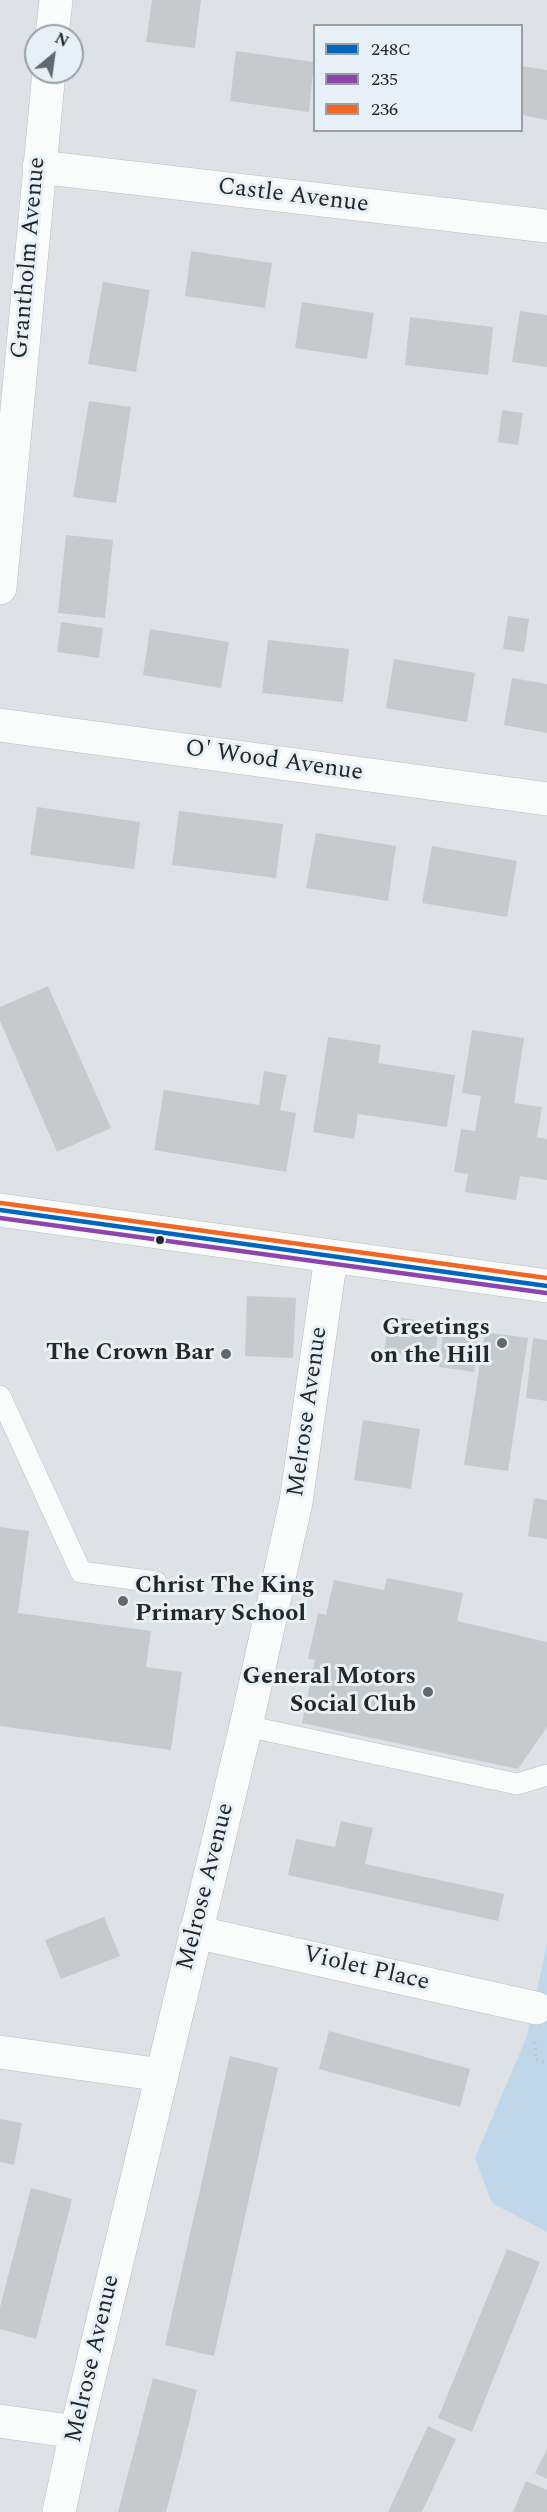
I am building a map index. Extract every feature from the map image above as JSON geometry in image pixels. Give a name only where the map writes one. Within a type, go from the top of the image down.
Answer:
[{"type":"street","points":[[53,24],[56,0]]},
{"type":"street","name":"Grantholm Avenue","points":[[0,588],[48,84]]},
{"type":"street","name":"Castle Avenue","points":[[39,167],[547,226]]},
{"type":"street","name":"O' Wood Avenue","points":[[0,724],[547,799]]},
{"type":"street","points":[[0,1210],[547,1286]]},
{"type":"street","name":"Melrose Avenue","points":[[59,2512],[76,2432],[246,1726],[296,1502],[331,1257]]},
{"type":"street","name":"Violet Place","points":[[195,1932],[536,2008]]},
{"type":"street","points":[[0,2052],[162,2075]]},
{"type":"street","points":[[0,2421],[76,2432]]},
{"type":"lane","points":[[0,1396],[81,1572],[156,1582]]},
{"type":"lane","points":[[246,1726],[517,1784],[547,1775]]},
{"type":"shaded area","points":[[547,1944],[547,2232],[492,2203],[475,2158],[527,2036]]},
{"type":"building","points":[[152,0],[201,0],[195,48],[146,42]]},
{"type":"building","points":[[236,51],[313,62],[309,112],[230,101]]},
{"type":"building","points":[[523,66],[547,70],[547,120],[523,115]]},
{"type":"building","points":[[191,251],[272,263],[265,308],[185,296]]},
{"type":"building","points":[[103,282],[150,290],[136,372],[88,364]]},
{"type":"building","points":[[302,302],[374,313],[367,359],[295,348]]},
{"type":"building","points":[[520,311],[547,315],[547,367],[512,362]]},
{"type":"building","points":[[410,317],[493,327],[488,375],[405,365]]},
{"type":"building","points":[[89,401],[131,407],[116,503],[73,497]]},
{"type":"building","points":[[502,410],[523,413],[518,445],[498,442]]},
{"type":"building","points":[[66,535],[113,540],[105,618],[58,613]]},
{"type":"building","points":[[508,616],[529,619],[524,652],[503,649]]},
{"type":"building","points":[[61,622],[103,628],[99,658],[57,652]]},
{"type":"building","points":[[150,629],[229,642],[221,688],[143,675]]},
{"type":"building","points":[[268,640],[349,649],[343,702],[262,693]]},
{"type":"building","points":[[394,659],[475,673],[467,722],[386,708]]},
{"type":"building","points":[[512,678],[547,684],[547,733],[504,725]]},
{"type":"building","points":[[37,807],[140,822],[134,869],[30,855]]},
{"type":"building","points":[[179,811],[283,824],[276,878],[172,865]]},
{"type":"building","points":[[316,833],[396,846],[388,901],[306,888]]},
{"type":"building","points":[[432,846],[517,861],[507,917],[422,903]]},
{"type":"building","points":[[48,986],[111,1128],[57,1152],[0,1021],[0,1007]]},
{"type":"building","points":[[472,1030],[524,1038],[514,1103],[542,1107],[537,1137],[547,1139],[547,1180],[520,1176],[516,1200],[465,1192],[468,1174],[454,1172],[461,1129],[475,1131],[481,1096],[462,1093]]},
{"type":"building","points":[[328,1037],[381,1045],[378,1063],[455,1075],[447,1127],[358,1114],[354,1139],[313,1132]]},
{"type":"building","points":[[264,1071],[287,1075],[280,1110],[296,1113],[286,1172],[154,1150],[164,1090],[259,1105]]},
{"type":"building","points":[[247,1296],[296,1298],[293,1358],[245,1356]]},
{"type":"building","points":[[390,1316],[440,1324],[434,1360],[384,1351]]},
{"type":"building","points":[[444,1326],[479,1331],[474,1372],[439,1367]]},
{"type":"building","points":[[485,1332],[528,1338],[508,1471],[464,1465]]},
{"type":"building","points":[[533,1338],[547,1340],[547,1401],[526,1398]]},
{"type":"building","points":[[363,1420],[420,1429],[411,1489],[354,1480]]},
{"type":"building","points":[[534,1498],[547,1500],[547,1539],[528,1536]]},
{"type":"building","points":[[0,1527],[29,1531],[18,1613],[151,1631],[146,1667],[182,1672],[171,1750],[0,1726]]},
{"type":"building","name":"General Motors Social Club","points":[[387,1578],[463,1593],[457,1621],[547,1642],[547,1727],[518,1769],[302,1723],[315,1660],[308,1659],[318,1613],[326,1615],[334,1580],[384,1590]]},
{"type":"building","points":[[341,1821],[373,1828],[365,1864],[504,1894],[498,1921],[288,1875],[296,1839],[335,1847]]},
{"type":"building","points":[[104,1917],[120,1956],[61,1979],[45,1940]]},
{"type":"building","points":[[329,2031],[470,2069],[460,2107],[319,2069]]},
{"type":"building","points":[[230,2056],[278,2068],[214,2356],[165,2345]]},
{"type":"building","points":[[0,2119],[22,2123],[14,2165],[0,2162]]},
{"type":"building","points":[[31,2188],[72,2199],[36,2339],[0,2329],[0,2307]]},
{"type":"building","points":[[507,2249],[540,2262],[472,2432],[438,2418]]},
{"type":"building","points":[[153,2378],[197,2390],[180,2459],[166,2512],[118,2512]]},
{"type":"building","points":[[428,2426],[456,2439],[422,2512],[388,2512]]},
{"type":"building","points":[[547,2449],[547,2479],[535,2473]]},
{"type":"building","points":[[526,2481],[547,2490],[547,2512],[513,2512]]},
{"type":"transit line","name":"236","points":[[1,1203],[547,1278]]},
{"type":"transit line","name":"248C","points":[[0,1210],[547,1286]]},
{"type":"transit line","name":"235","points":[[0,1218],[546,1293]]},
{"type":"place","name":"Greetings on the Hill","points":[[502,1343]]},
{"type":"place","name":"The Crown Bar","points":[[226,1354]]},
{"type":"place","name":"Christ The King Primary School","points":[[123,1601]]},
{"type":"place","name":"General Motors Social Club","points":[[428,1692]]}]
